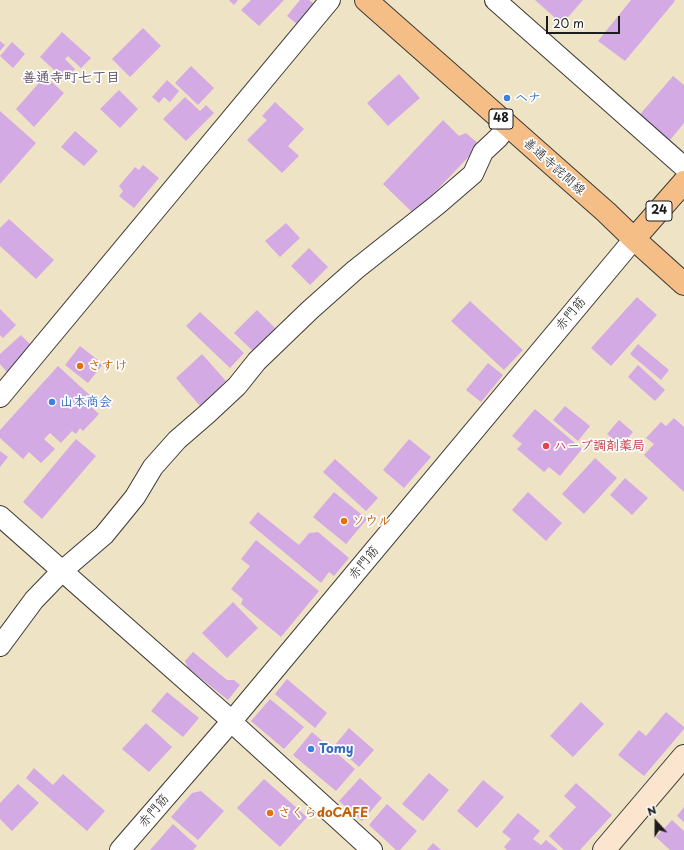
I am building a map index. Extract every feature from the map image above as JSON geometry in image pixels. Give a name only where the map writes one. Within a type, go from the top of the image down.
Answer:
[{"type":"main road","name":"善通寺詫間線","points":[[366,0],[606,212],[684,284]]},
{"type":"main road","name":"24","points":[[634,239],[684,182]]},
{"type":"street","points":[[0,398],[330,0]]},
{"type":"street","points":[[495,0],[684,167]]},
{"type":"street","points":[[0,646],[34,600],[62,571],[104,535],[135,497],[153,467],[177,440],[237,386],[257,361],[310,310],[355,270],[437,205],[473,174],[483,152],[498,138],[508,125]]},
{"type":"street","name":"赤門筋","points":[[120,850],[231,722],[634,239]]},
{"type":"street","points":[[0,516],[224,714],[252,749],[372,850]]},
{"type":"street","points":[[604,850],[684,756]]},
{"type":"building","points":[[229,0],[238,0],[234,5]]},
{"type":"building","points":[[251,0],[284,0],[259,26],[241,10]]},
{"type":"building","points":[[300,0],[309,0],[318,7],[301,27],[287,16]]},
{"type":"building","points":[[535,0],[583,0],[562,24]]},
{"type":"building","points":[[631,0],[675,1],[625,61],[598,41]]},
{"type":"building","points":[[143,28],[161,46],[130,77],[112,59]]},
{"type":"building","points":[[62,32],[91,58],[81,68],[68,56],[65,59],[75,69],[65,80],[40,57]]},
{"type":"building","points":[[0,41],[5,45],[0,51]]},
{"type":"building","points":[[12,42],[25,54],[13,68],[0,56]]},
{"type":"building","points":[[191,66],[214,88],[198,105],[175,83]]},
{"type":"building","points":[[399,74],[420,98],[388,126],[367,103]]},
{"type":"building","points":[[45,76],[64,93],[34,127],[16,109]]},
{"type":"building","points":[[673,76],[684,85],[684,123],[666,145],[636,119]]},
{"type":"building","points":[[167,80],[179,91],[170,102],[164,97],[159,103],[152,97]]},
{"type":"building","points":[[119,90],[138,109],[120,128],[100,109]]},
{"type":"building","points":[[185,97],[200,111],[206,105],[214,113],[186,141],[163,119]]},
{"type":"building","points":[[275,102],[304,129],[288,146],[299,156],[282,173],[247,140],[267,120],[262,116]]},
{"type":"building","points":[[0,111],[36,143],[0,184]]},
{"type":"building","points":[[443,120],[459,136],[466,133],[480,145],[414,214],[383,184]]},
{"type":"building","points":[[75,131],[98,151],[84,166],[61,147]]},
{"type":"building","points":[[143,165],[159,178],[134,208],[119,196],[123,191],[119,186],[135,167],[139,170]]},
{"type":"building","points":[[9,219],[54,260],[36,279],[0,246],[0,228]]},
{"type":"building","points":[[286,223],[300,238],[280,257],[265,241]]},
{"type":"building","points":[[309,248],[328,267],[310,285],[291,266]]},
{"type":"building","points":[[637,297],[657,315],[611,366],[591,348]]},
{"type":"building","points":[[470,301],[523,350],[504,370],[451,321]]},
{"type":"building","points":[[0,309],[16,325],[3,338],[0,335]]},
{"type":"building","points":[[257,310],[276,329],[254,352],[234,333]]},
{"type":"building","points":[[200,312],[244,353],[230,368],[186,326]]},
{"type":"building","points":[[21,335],[33,347],[7,372],[0,364],[0,354]]},
{"type":"building","points":[[638,344],[669,370],[661,380],[630,354]]},
{"type":"building","points":[[80,346],[103,364],[88,383],[65,365]]},
{"type":"building","points":[[202,354],[226,381],[200,406],[176,378]]},
{"type":"building","points":[[488,363],[503,375],[481,402],[466,390]]},
{"type":"building","points":[[638,365],[665,390],[655,401],[628,377]]},
{"type":"building","points":[[58,366],[94,399],[89,405],[99,414],[83,431],[80,428],[76,434],[72,431],[61,443],[50,433],[44,439],[55,449],[41,463],[29,452],[23,459],[0,438],[0,430]]},
{"type":"building","points":[[565,406],[590,426],[578,441],[553,420]]},
{"type":"building","points":[[535,409],[582,449],[560,476],[549,467],[544,472],[517,449],[522,444],[512,436]]},
{"type":"building","points":[[674,418],[684,427],[684,492],[644,455],[654,444],[646,438],[661,422],[666,426]]},
{"type":"building","points":[[619,420],[633,432],[621,446],[607,434]]},
{"type":"building","points":[[76,439],[96,456],[42,519],[23,502]]},
{"type":"building","points":[[409,439],[431,457],[404,488],[383,470]]},
{"type":"building","points":[[0,451],[8,457],[0,467]]},
{"type":"building","points":[[595,458],[617,478],[584,514],[562,494]]},
{"type":"building","points":[[335,459],[378,498],[366,511],[323,472]]},
{"type":"building","points":[[625,478],[648,498],[632,515],[610,495]]},
{"type":"building","points":[[334,492],[367,519],[346,544],[313,517]]},
{"type":"building","points":[[528,492],[562,523],[546,541],[512,510]]},
{"type":"building","points":[[258,512],[299,545],[309,533],[318,532],[349,558],[334,576],[329,572],[321,583],[249,523]]},
{"type":"building","points":[[256,540],[319,591],[281,637],[241,604],[243,599],[231,589],[250,566],[241,559]]},
{"type":"building","points":[[233,602],[258,628],[227,658],[202,633]]},
{"type":"building","points":[[193,652],[227,680],[234,680],[240,685],[228,700],[188,668],[185,661]]},
{"type":"building","points":[[287,679],[327,713],[315,728],[275,694]]},
{"type":"building","points":[[167,692],[199,718],[183,737],[151,711]]},
{"type":"building","points":[[270,699],[304,727],[284,749],[251,721]]},
{"type":"building","points":[[581,702],[604,724],[573,757],[550,736]]},
{"type":"building","points":[[666,712],[684,727],[684,729],[644,776],[618,755],[639,730],[646,736]]},
{"type":"building","points":[[146,723],[172,747],[149,772],[122,749]]},
{"type":"building","points":[[349,728],[374,750],[359,767],[335,745]]},
{"type":"building","points":[[312,732],[355,769],[336,791],[293,755]]},
{"type":"building","points":[[34,768],[53,785],[63,774],[105,811],[87,831],[26,778]]},
{"type":"building","points":[[429,773],[449,790],[423,821],[402,804]]},
{"type":"building","points":[[360,778],[382,798],[362,821],[339,801]]},
{"type":"building","points":[[264,779],[307,817],[280,847],[237,808]]},
{"type":"building","points":[[483,780],[504,797],[477,828],[457,811]]},
{"type":"building","points":[[576,783],[612,815],[580,850],[564,850],[549,836],[576,807],[564,796]]},
{"type":"building","points":[[18,784],[39,803],[12,831],[0,819],[0,803]]},
{"type":"building","points":[[201,791],[224,811],[198,840],[171,817],[192,793]]},
{"type":"building","points":[[387,804],[417,831],[400,850],[396,850],[369,825]]},
{"type":"building","points":[[684,807],[684,822],[677,816]]},
{"type":"building","points":[[518,813],[540,831],[533,839],[541,845],[546,840],[558,850],[507,850],[504,847],[511,839],[502,832]]},
{"type":"building","points":[[672,820],[684,831],[684,850],[670,850],[656,837]]},
{"type":"building","points":[[173,824],[197,846],[193,850],[150,850]]},
{"type":"building","points":[[433,843],[441,850],[427,850]]},
{"type":"place","name":"ヘナ","points":[[507,98]]},
{"type":"place","name":"さすけ","points":[[80,366]]},
{"type":"place","name":"山本商会","points":[[52,402]]},
{"type":"place","name":"ハーブ調剤薬局","points":[[546,446]]},
{"type":"place","name":"ソウル","points":[[344,521]]},
{"type":"place","name":"Tomy","points":[[311,749]]},
{"type":"place","name":"さくらdoCAFE","points":[[270,813]]},
{"type":"district","name":"善通寺町七丁目","points":[[71,78]]}]
